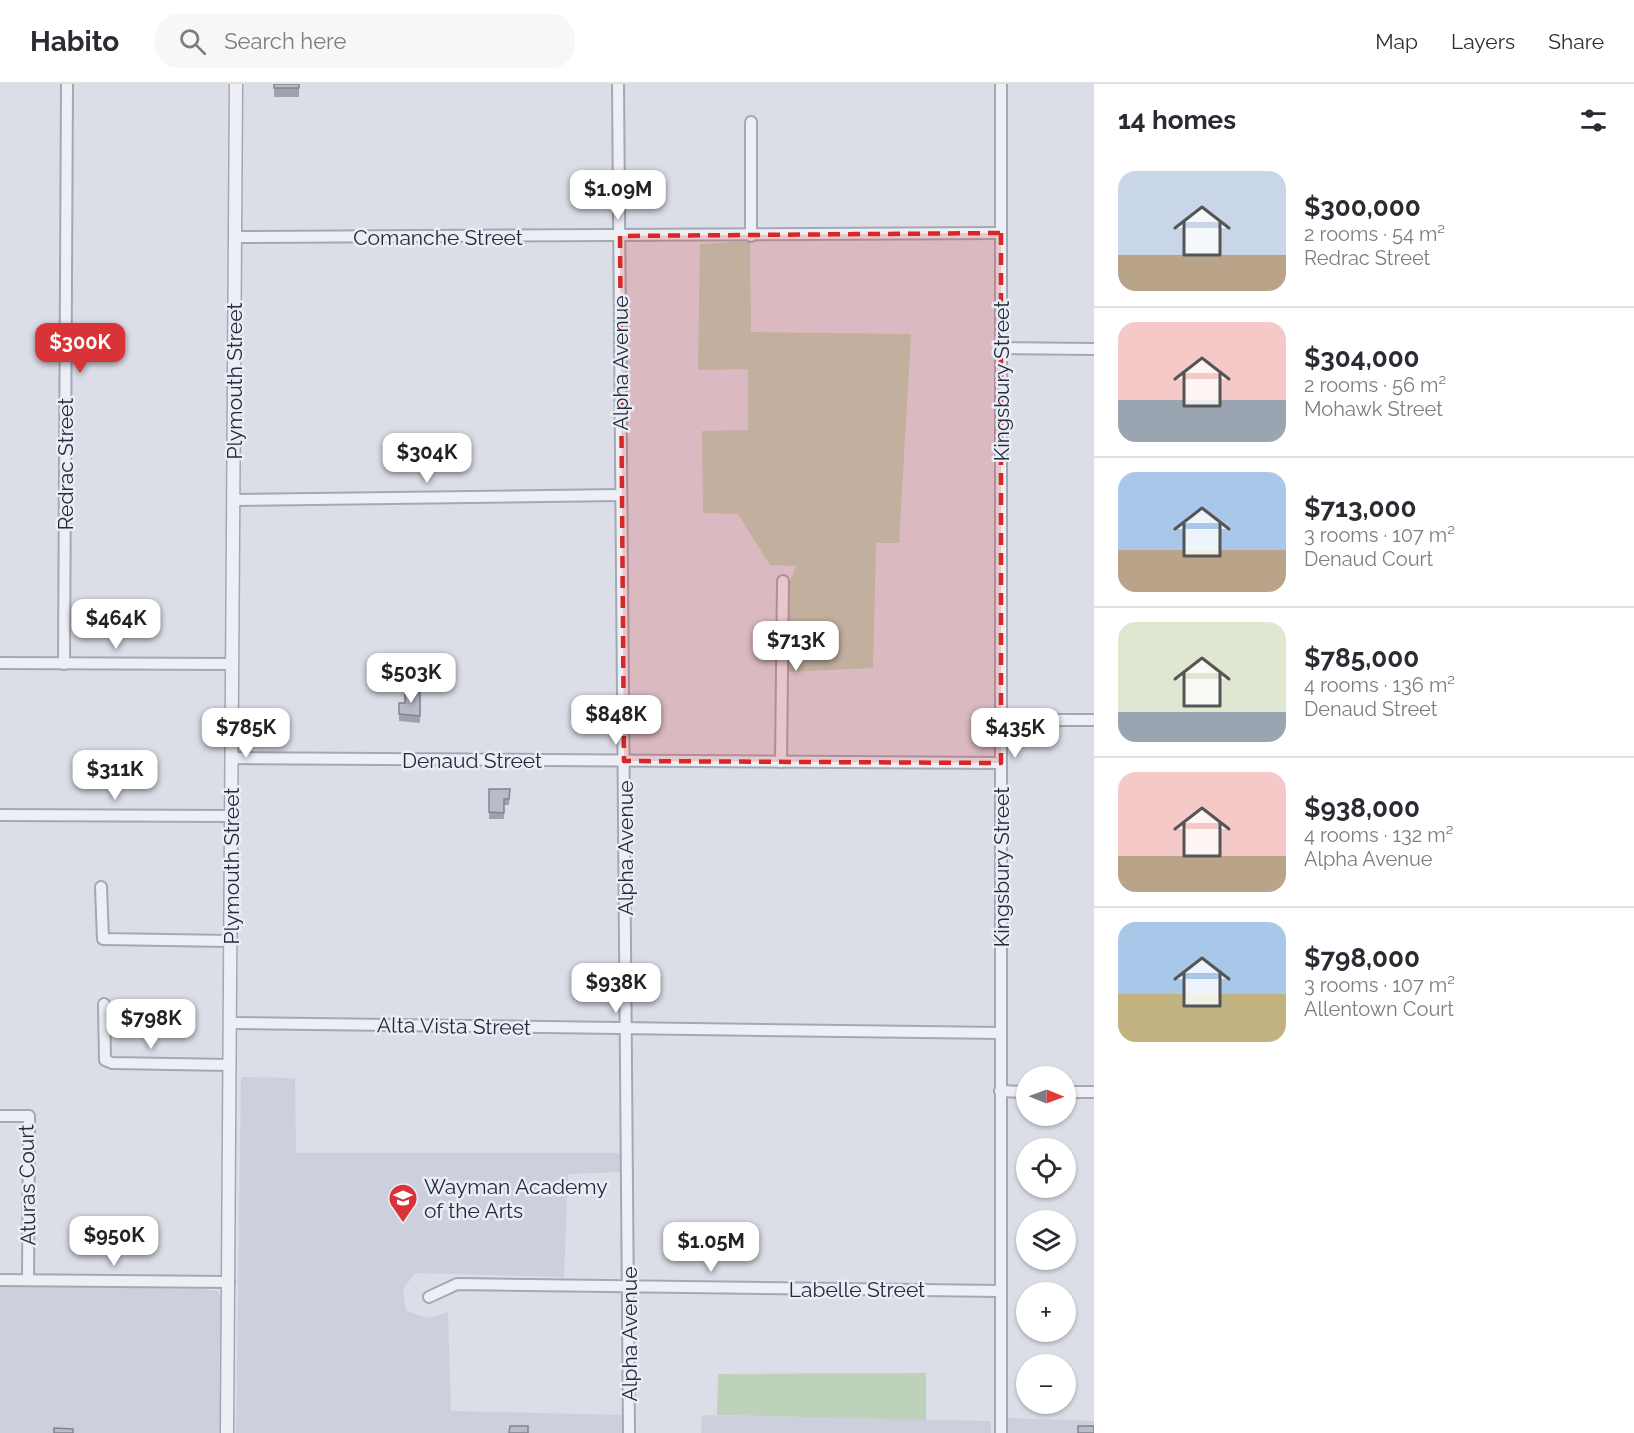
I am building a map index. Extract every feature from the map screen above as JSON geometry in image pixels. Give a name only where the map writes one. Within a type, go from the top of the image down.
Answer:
[{"type":"street","name":"Redrac Street","points":[[64,664],[67,84]]},
{"type":"street","name":"Plymouth Street","points":[[227,1433],[236,84]]},
{"type":"street","name":"Alpha Avenue","points":[[618,84],[629,1433]]},
{"type":"street","name":"Kingsbury Street","points":[[1001,84],[1001,1433]]},
{"type":"street","points":[[751,122],[751,236]]},
{"type":"street","name":"Comanche Street","points":[[235,237],[1001,233]]},
{"type":"street","points":[[1001,348],[1094,349]]},
{"type":"street","points":[[234,500],[621,495]]},
{"type":"street","points":[[781,762],[783,581]]},
{"type":"street","points":[[0,663],[232,664]]},
{"type":"street","points":[[1001,720],[1094,720]]},
{"type":"street","name":"Denaud Street","points":[[231,758],[1001,763]]},
{"type":"street","points":[[0,815],[231,816]]},
{"type":"street","points":[[101,886],[103,939],[230,940]]},
{"type":"street","points":[[104,1004],[105,1060],[112,1063],[230,1065]]},
{"type":"street","name":"Alta Vista Street","points":[[231,1023],[1001,1034]]},
{"type":"street","points":[[1000,1091],[1016,1092]]},
{"type":"street","points":[[1076,1092],[1094,1092]]},
{"type":"street","name":"Aturas Court","points":[[0,1116],[29,1116],[28,1280]]},
{"type":"street","points":[[0,1280],[229,1282]]},
{"type":"street","name":"Labelle Street","points":[[429,1297],[457,1284],[1000,1291]]},
{"type":"highlighted area","points":[[1001,233],[1001,763],[624,761],[620,236]]},
{"type":"shaded area","name":"Wayman Academy of the Arts","points":[[241,1077],[295,1078],[296,1153],[622,1153],[623,1172],[568,1174],[564,1277],[415,1273],[403,1289],[406,1311],[428,1318],[448,1312],[451,1411],[624,1415],[624,1433],[236,1433]]},
{"type":"shaded area","points":[[0,1286],[218,1291],[222,1301],[221,1433],[0,1433]]},
{"type":"shaded area","points":[[702,1415],[991,1421],[991,1433],[701,1433]]},
{"type":"shaded area","points":[[1008,1418],[1094,1421],[1094,1433],[1008,1433]]},
{"type":"green space","points":[[750,241],[751,332],[911,334],[899,543],[876,543],[873,668],[786,672],[790,581],[796,566],[770,565],[738,514],[703,513],[702,431],[748,430],[748,369],[698,370],[700,244]]},
{"type":"green space","points":[[926,1373],[926,1420],[717,1415],[718,1374]]},
{"type":"building","points":[[274,84],[299,84],[299,88],[274,88]]},
{"type":"building","points":[[405,692],[420,692],[420,716],[399,714],[399,703],[405,703]]},
{"type":"building","points":[[489,789],[510,789],[509,799],[504,799],[504,813],[489,812]]},
{"type":"building","points":[[510,1426],[528,1426],[528,1433],[509,1433]]},
{"type":"building","points":[[1078,1426],[1094,1426],[1094,1433],[1078,1433]]},
{"type":"building","points":[[54,1428],[73,1429],[73,1433],[54,1433]]},
{"type":"place","name":"Wayman Academy of the Arts","points":[[403,1224]]}]
